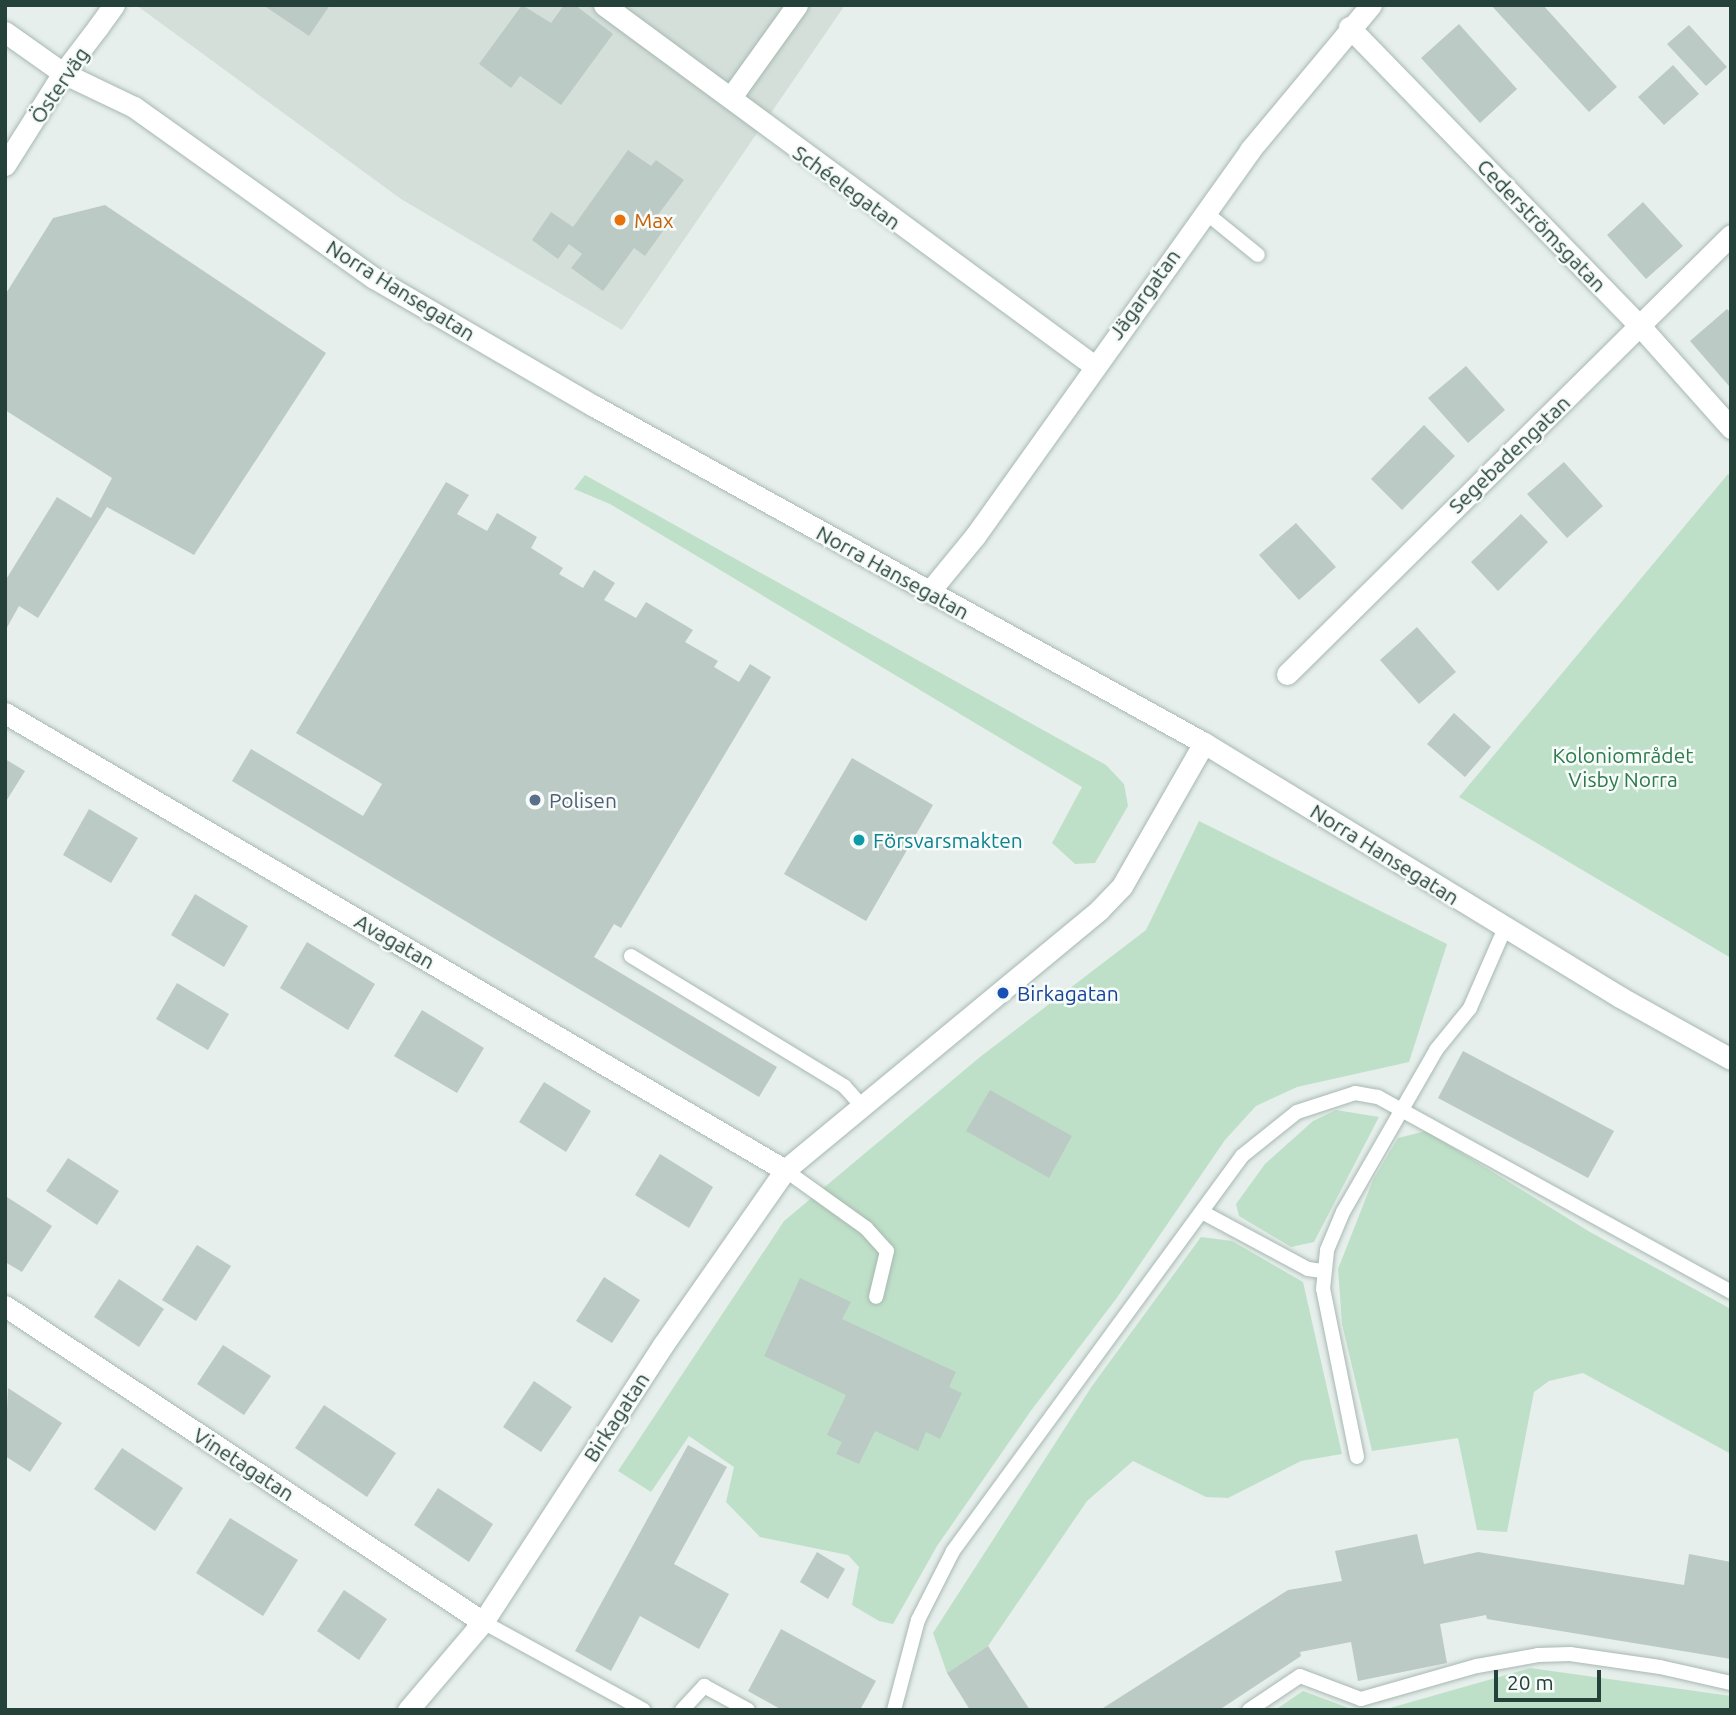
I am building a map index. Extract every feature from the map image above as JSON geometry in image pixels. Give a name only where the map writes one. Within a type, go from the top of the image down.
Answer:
[{"type":"street","name":"Österväg","points":[[5,165],[63,74],[114,5]]},
{"type":"street","name":"Schéelegatan","points":[[604,5],[731,97],[769,130],[1093,365]]},
{"type":"street","points":[[731,97],[797,5]]},
{"type":"street","name":"Jägargatan","points":[[929,592],[975,536],[1093,365],[1205,212],[1349,27],[1371,5]]},
{"type":"street","name":"Cederströmsgatan","points":[[1349,27],[1640,326],[1731,428]]},
{"type":"street","name":"Norra Hansegatan","points":[[5,32],[63,74],[134,107],[374,278],[929,592],[1204,743],[1505,928],[1731,1059]]},
{"type":"street","name":"Segebadengatan","points":[[1287,674],[1731,235]]},
{"type":"street","name":"Avagatan","points":[[5,713],[785,1170]]},
{"type":"street","name":"Birkagatan","points":[[408,1710],[483,1622],[663,1345],[785,1170],[861,1105],[1043,960],[1122,886],[1204,743]]},
{"type":"street","name":"Vinetagatan","points":[[5,1306],[483,1622]]},
{"type":"lane","points":[[1205,212],[1258,255]]},
{"type":"lane","points":[[1357,1457],[1322,1271],[1343,1213],[1436,1050],[1470,1008],[1505,928]]},
{"type":"lane","points":[[631,957],[844,1086],[861,1105]]},
{"type":"lane","points":[[894,1710],[918,1620],[953,1551],[1242,1156],[1297,1112],[1355,1093],[1402,1108],[1731,1292]]},
{"type":"lane","points":[[785,1170],[866,1228],[887,1251],[876,1297]]},
{"type":"lane","points":[[1202,1212],[1308,1269],[1322,1271]]},
{"type":"lane","points":[[483,1622],[644,1710]]},
{"type":"lane","points":[[1249,1710],[1300,1676],[1362,1699],[1477,1666],[1538,1655],[1570,1654],[1647,1665],[1731,1683]]},
{"type":"lane","points":[[682,1710],[704,1686],[748,1710]]},
{"type":"shaded area","points":[[136,5],[845,5],[622,330],[401,199]]},
{"type":"green space","name":"Koloniområdet Visby Norra","points":[[1728,474],[1731,477],[1731,958],[1459,797]]},
{"type":"green space","points":[[585,475],[1106,765],[1124,784],[1128,806],[1095,863],[1075,864],[1052,843],[1082,787],[610,504],[574,489]]},
{"type":"green space","points":[[1199,821],[1447,944],[1409,1062],[1297,1087],[1256,1106],[1225,1140],[1116,1299],[1030,1412],[937,1546],[893,1624],[879,1621],[852,1605],[859,1567],[848,1555],[760,1537],[726,1502],[734,1467],[689,1436],[651,1492],[618,1471],[784,1221],[980,1057],[1146,930]]},
{"type":"green space","points":[[1336,1110],[1379,1117],[1314,1242],[1291,1247],[1239,1216],[1236,1204],[1265,1164],[1313,1121]]},
{"type":"green space","points":[[1426,1131],[1590,1232],[1731,1309],[1731,1454],[1583,1373],[1549,1381],[1534,1392],[1507,1532],[1477,1530],[1458,1438],[1372,1451],[1342,1324],[1338,1269],[1373,1180],[1398,1138]]},
{"type":"green space","points":[[1201,1237],[1232,1241],[1303,1282],[1342,1454],[1301,1461],[1228,1498],[1206,1497],[1133,1461],[1087,1501],[988,1646],[947,1673],[933,1633],[1092,1386]]},
{"type":"green space","points":[[1530,1668],[1731,1696],[1731,1710],[1383,1710]]},
{"type":"green space","points":[[1303,1691],[1354,1710],[1275,1710]]},
{"type":"building","points":[[263,5],[330,5],[309,36]]},
{"type":"building","points":[[522,5],[551,23],[564,5],[575,5],[613,34],[561,105],[520,76],[511,88],[479,64]]},
{"type":"building","points":[[1491,5],[1543,5],[1617,87],[1589,112]]},
{"type":"building","points":[[1459,24],[1517,89],[1480,123],[1421,58]]},
{"type":"building","points":[[1689,25],[1727,67],[1706,86],[1667,44]]},
{"type":"building","points":[[1673,65],[1699,94],[1664,125],[1638,97]]},
{"type":"building","name":"Max","points":[[628,150],[651,166],[656,160],[684,180],[657,216],[668,224],[645,256],[634,248],[603,291],[571,268],[582,254],[569,244],[558,259],[532,240],[551,212],[573,227]]},
{"type":"building","points":[[1643,202],[1683,246],[1646,279],[1607,235]]},
{"type":"building","points":[[105,205],[326,353],[194,555],[107,507],[38,618],[19,606],[5,631],[5,581],[57,497],[91,518],[112,478],[5,410],[5,295],[53,218]]},
{"type":"building","points":[[1727,309],[1731,313],[1729,386],[1690,341]]},
{"type":"building","points":[[1466,366],[1505,410],[1468,443],[1428,398]]},
{"type":"building","points":[[1424,425],[1455,456],[1402,510],[1371,479]]},
{"type":"building","points":[[1564,462],[1603,506],[1567,538],[1527,494]]},
{"type":"building","name":"Polisen","points":[[446,482],[469,495],[457,514],[487,531],[497,513],[537,537],[531,548],[563,568],[559,574],[583,588],[594,570],[615,583],[604,600],[636,618],[646,602],[693,630],[685,642],[718,661],[714,667],[739,682],[750,664],[771,677],[621,928],[614,924],[594,957],[777,1067],[759,1097],[232,781],[251,749],[363,816],[382,784],[296,733]]},
{"type":"building","points":[[1521,514],[1548,542],[1498,591],[1471,562]]},
{"type":"building","points":[[1296,523],[1336,567],[1299,600],[1259,555]]},
{"type":"building","points":[[1417,627],[1456,672],[1419,704],[1380,660]]},
{"type":"building","points":[[1454,713],[1491,747],[1465,777],[1427,744]]},
{"type":"building","name":"Försvarsmakten","points":[[852,758],[933,805],[866,921],[784,874]]},
{"type":"building","points":[[5,759],[25,771],[5,803]]},
{"type":"building","points":[[89,809],[138,838],[111,883],[63,855]]},
{"type":"building","points":[[195,894],[248,926],[224,967],[171,935]]},
{"type":"building","points":[[307,942],[375,984],[348,1030],[280,988]]},
{"type":"building","points":[[177,983],[229,1014],[208,1050],[156,1019]]},
{"type":"building","points":[[422,1010],[484,1048],[457,1093],[394,1056]]},
{"type":"building","points":[[1463,1051],[1614,1131],[1588,1178],[1438,1098]]},
{"type":"building","points":[[544,1082],[591,1111],[566,1152],[519,1122]]},
{"type":"building","points":[[990,1090],[1072,1136],[1049,1178],[966,1131]]},
{"type":"building","points":[[660,1154],[713,1187],[689,1228],[635,1195]]},
{"type":"building","points":[[68,1158],[119,1191],[97,1225],[46,1191]]},
{"type":"building","points":[[7,1197],[52,1226],[22,1272],[5,1262]]},
{"type":"building","points":[[197,1245],[231,1266],[196,1321],[162,1300]]},
{"type":"building","points":[[604,1277],[640,1300],[612,1343],[576,1321]]},
{"type":"building","points":[[800,1278],[851,1302],[842,1319],[956,1372],[949,1387],[962,1393],[940,1439],[926,1432],[918,1451],[875,1431],[859,1464],[836,1454],[842,1442],[827,1435],[846,1395],[764,1356]]},
{"type":"building","points":[[119,1279],[164,1309],[139,1347],[94,1317]]},
{"type":"building","points":[[223,1345],[271,1376],[244,1415],[197,1384]]},
{"type":"building","points":[[534,1381],[572,1407],[541,1452],[503,1427]]},
{"type":"building","points":[[8,1388],[62,1423],[30,1472],[5,1456]]},
{"type":"building","points":[[324,1405],[396,1453],[367,1497],[295,1448]]},
{"type":"building","points":[[688,1445],[727,1467],[674,1564],[729,1594],[699,1649],[640,1616],[611,1671],[575,1651]]},
{"type":"building","points":[[122,1448],[183,1488],[155,1531],[94,1489]]},
{"type":"building","points":[[438,1488],[493,1524],[469,1562],[414,1525]]},
{"type":"building","points":[[230,1518],[298,1560],[263,1616],[196,1573]]},
{"type":"building","points":[[1417,1534],[1424,1564],[1478,1552],[1684,1585],[1689,1554],[1731,1562],[1731,1659],[1487,1619],[1486,1615],[1440,1624],[1447,1663],[1358,1681],[1351,1642],[1300,1652],[1301,1656],[1219,1710],[1100,1710],[1288,1590],[1342,1581],[1335,1551]]},
{"type":"building","points":[[817,1552],[845,1569],[828,1599],[800,1582]]},
{"type":"building","points":[[344,1590],[387,1619],[359,1660],[317,1631]]},
{"type":"building","points":[[781,1629],[876,1681],[860,1710],[782,1710],[748,1691]]},
{"type":"building","points":[[988,1646],[1030,1710],[970,1710],[947,1673]]},
{"type":"place","name":"Max","points":[[620,220]]},
{"type":"place","name":"Polisen","points":[[535,800]]},
{"type":"place","name":"Försvarsmakten","points":[[859,840]]},
{"type":"place","name":"Birkagatan","points":[[1003,993]]}]
